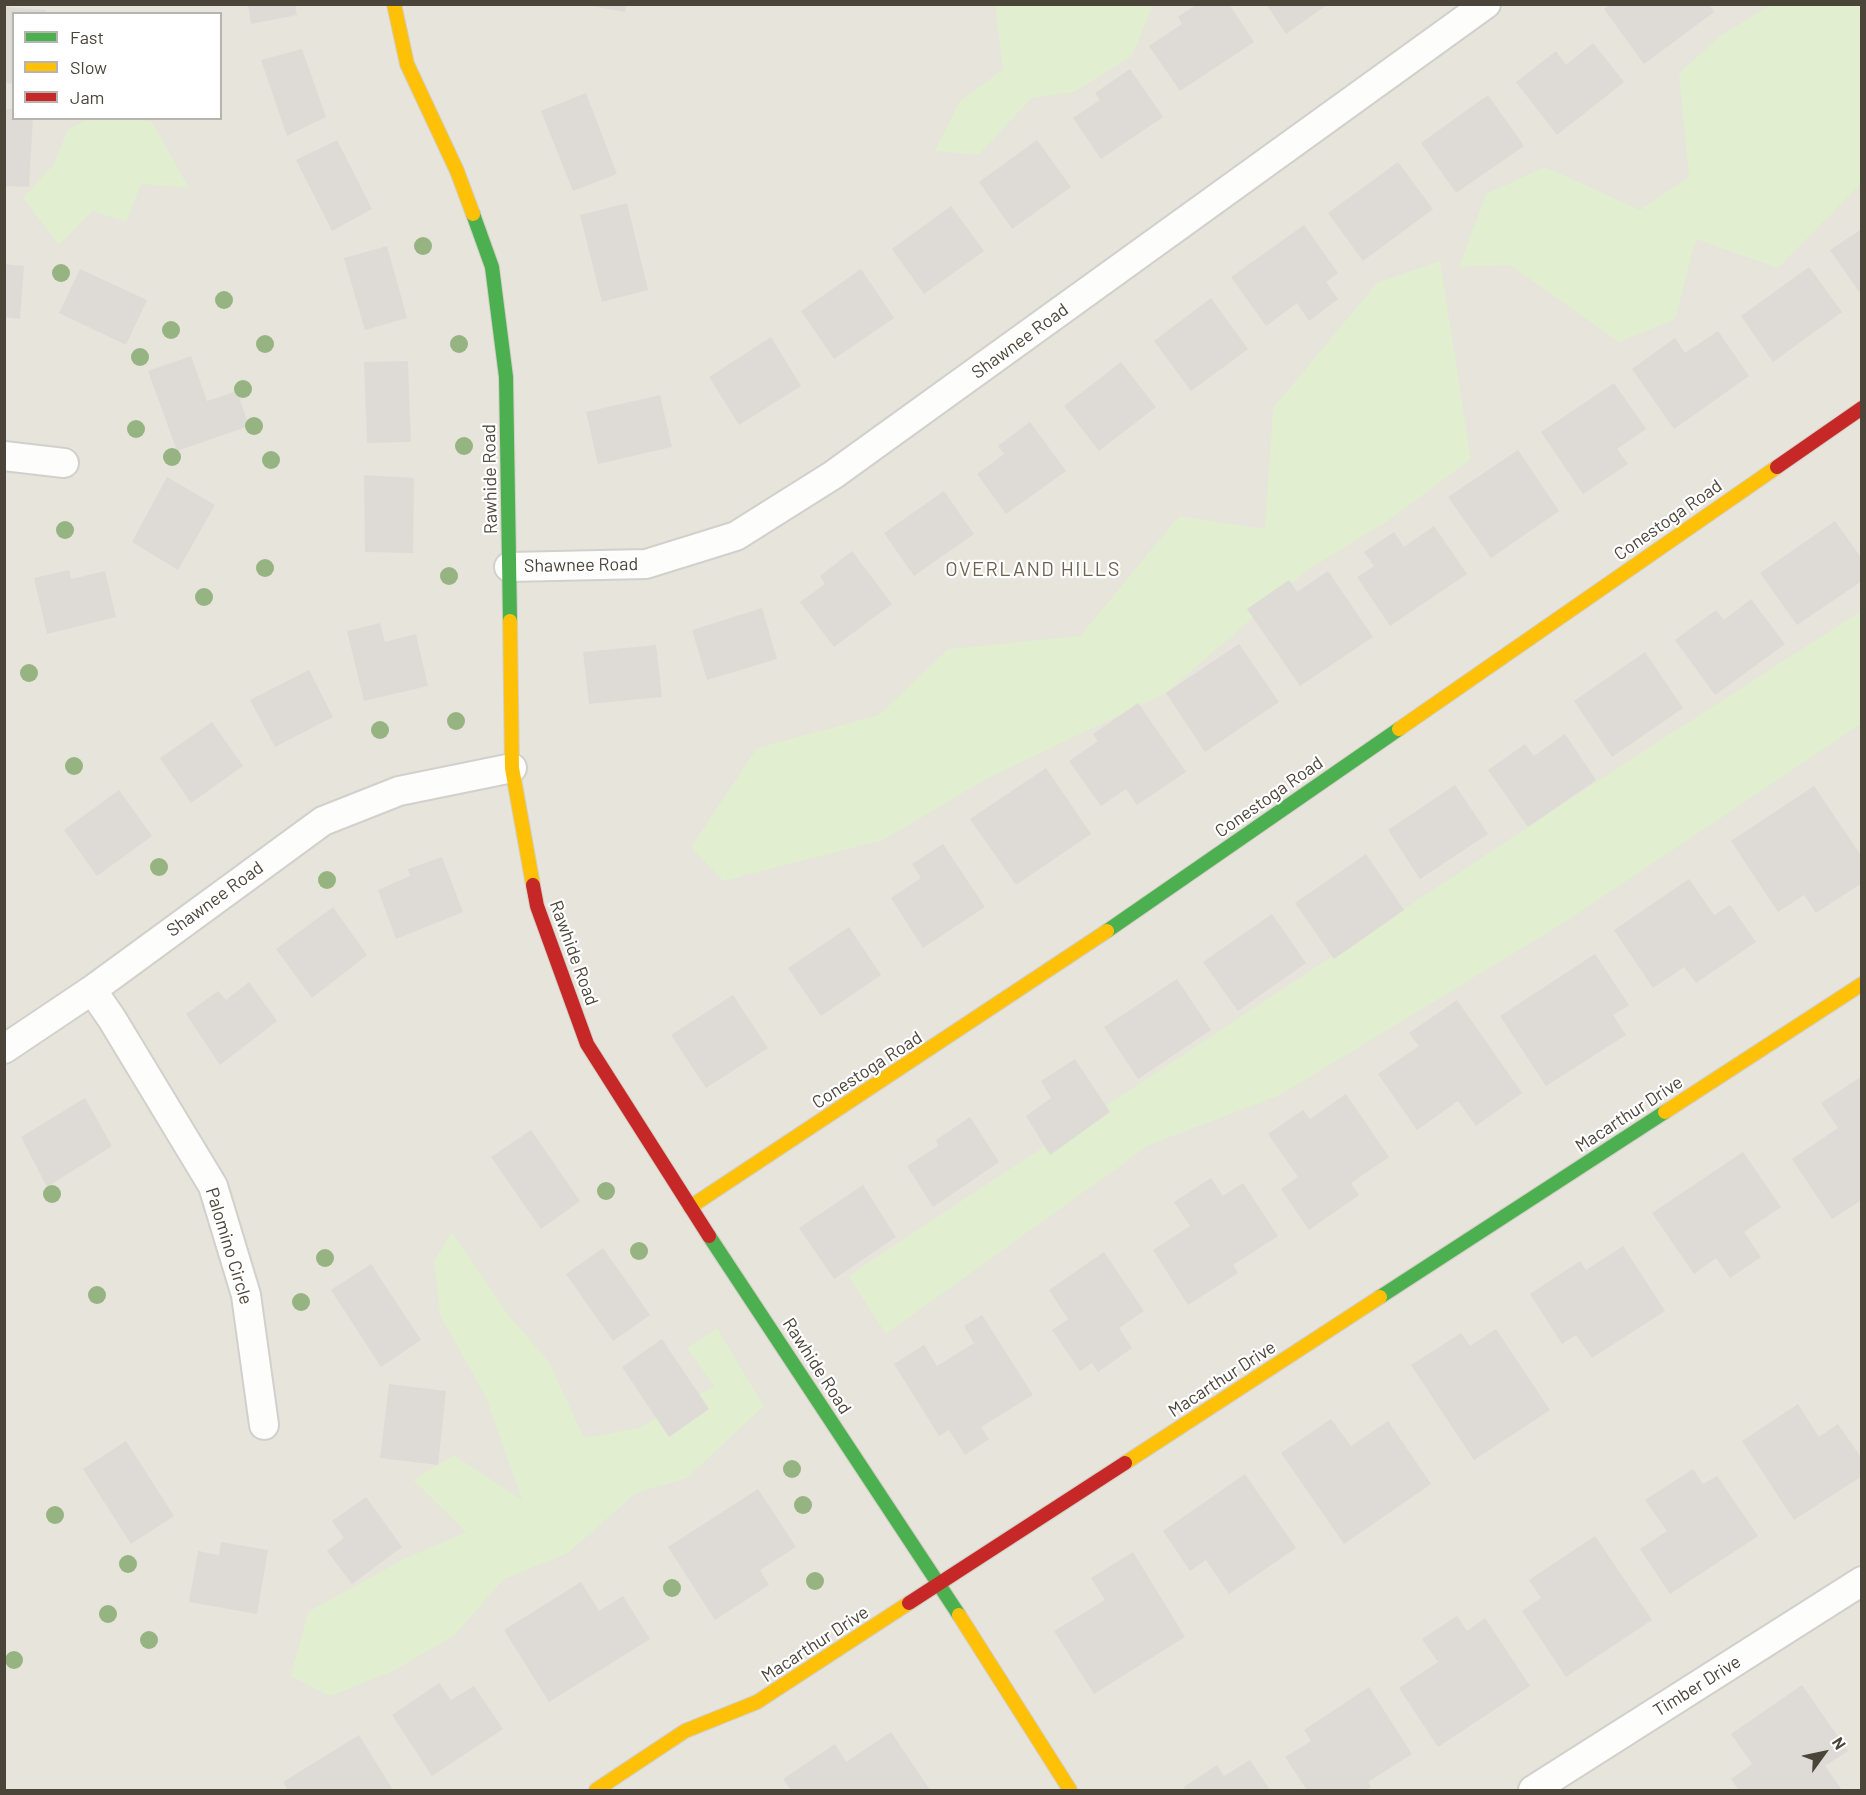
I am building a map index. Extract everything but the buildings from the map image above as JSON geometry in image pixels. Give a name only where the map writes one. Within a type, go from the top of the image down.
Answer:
[{"type":"street","name":"Rawhide Road","points":[[394,4],[407,63],[457,171],[492,267],[506,377],[512,768],[537,906],[587,1044],[690,1207],[940,1585],[1070,1791]]},
{"type":"street","name":"Shawnee Road","points":[[509,567],[646,564],[735,536],[833,475],[1486,4]]},
{"type":"street","name":"Conestoga Road","points":[[690,1207],[1046,973],[1862,408]]},
{"type":"street","points":[[4,456],[64,463]]},
{"type":"street","name":"Shawnee Road","points":[[4,1049],[92,990],[323,821],[399,791],[512,768]]},
{"type":"street","name":"Macarthur Drive","points":[[596,1791],[685,1731],[757,1702],[1862,984]]},
{"type":"street","name":"Palomino Circle","points":[[92,990],[112,1018],[213,1186],[246,1295],[264,1425]]},
{"type":"street","name":"Timber Drive","points":[[1533,1791],[1857,1594]]},
{"type":"shaded area","points":[[5,5],[1861,5],[1861,1790],[5,1790]]},
{"type":"green space","points":[[995,4],[1153,5],[1132,56],[1074,92],[1032,98],[978,155],[935,151],[959,102],[1003,69]]},
{"type":"green space","points":[[1772,4],[1862,5],[1861,184],[1778,268],[1696,239],[1675,319],[1619,342],[1510,265],[1459,267],[1486,194],[1545,167],[1640,210],[1689,177],[1679,73],[1720,36]]},
{"type":"green space","points":[[86,120],[152,122],[189,188],[141,184],[126,222],[92,211],[59,245],[23,198],[54,164],[68,129]]},
{"type":"green space","points":[[1440,261],[1471,459],[1389,520],[1309,569],[1166,693],[986,779],[883,840],[723,881],[691,847],[757,748],[879,715],[948,649],[1080,636],[1179,516],[1265,529],[1273,408],[1377,283]]},
{"type":"green space","points":[[1861,611],[1861,724],[1562,924],[1280,1095],[1149,1145],[886,1334],[848,1276],[1622,765]]},
{"type":"green space","points":[[452,1232],[507,1313],[549,1362],[584,1438],[639,1428],[714,1386],[687,1348],[717,1328],[764,1406],[687,1478],[636,1493],[568,1553],[504,1579],[454,1636],[393,1671],[330,1696],[291,1676],[308,1612],[404,1559],[466,1532],[413,1480],[454,1455],[522,1500],[486,1397],[440,1315],[434,1261]]},
{"type":"traffic: fast","points":[[473,214],[492,267],[506,377],[510,621]]},
{"type":"traffic: fast","points":[[1107,931],[1399,729]]},
{"type":"traffic: fast","points":[[1380,1297],[1665,1112]]},
{"type":"traffic: fast","points":[[709,1236],[959,1615]]},
{"type":"traffic: slow","points":[[394,4],[407,64],[457,171],[473,214]]},
{"type":"traffic: slow","points":[[1399,729],[1777,467]]},
{"type":"traffic: slow","points":[[510,621],[512,768],[533,885]]},
{"type":"traffic: slow","points":[[690,1207],[1107,931]]},
{"type":"traffic: slow","points":[[1665,1112],[1862,984]]},
{"type":"traffic: slow","points":[[1125,1463],[1380,1297]]},
{"type":"traffic: slow","points":[[596,1790],[685,1731],[757,1702],[909,1603]]},
{"type":"traffic: slow","points":[[959,1615],[1070,1790]]},
{"type":"traffic: jam","points":[[1777,467],[1862,408]]},
{"type":"traffic: jam","points":[[533,885],[537,906],[587,1044],[709,1236]]},
{"type":"traffic: jam","points":[[909,1603],[1125,1463]]},
{"type":"district","name":"OVERLAND HILLS","points":[[1033,569]]}]
